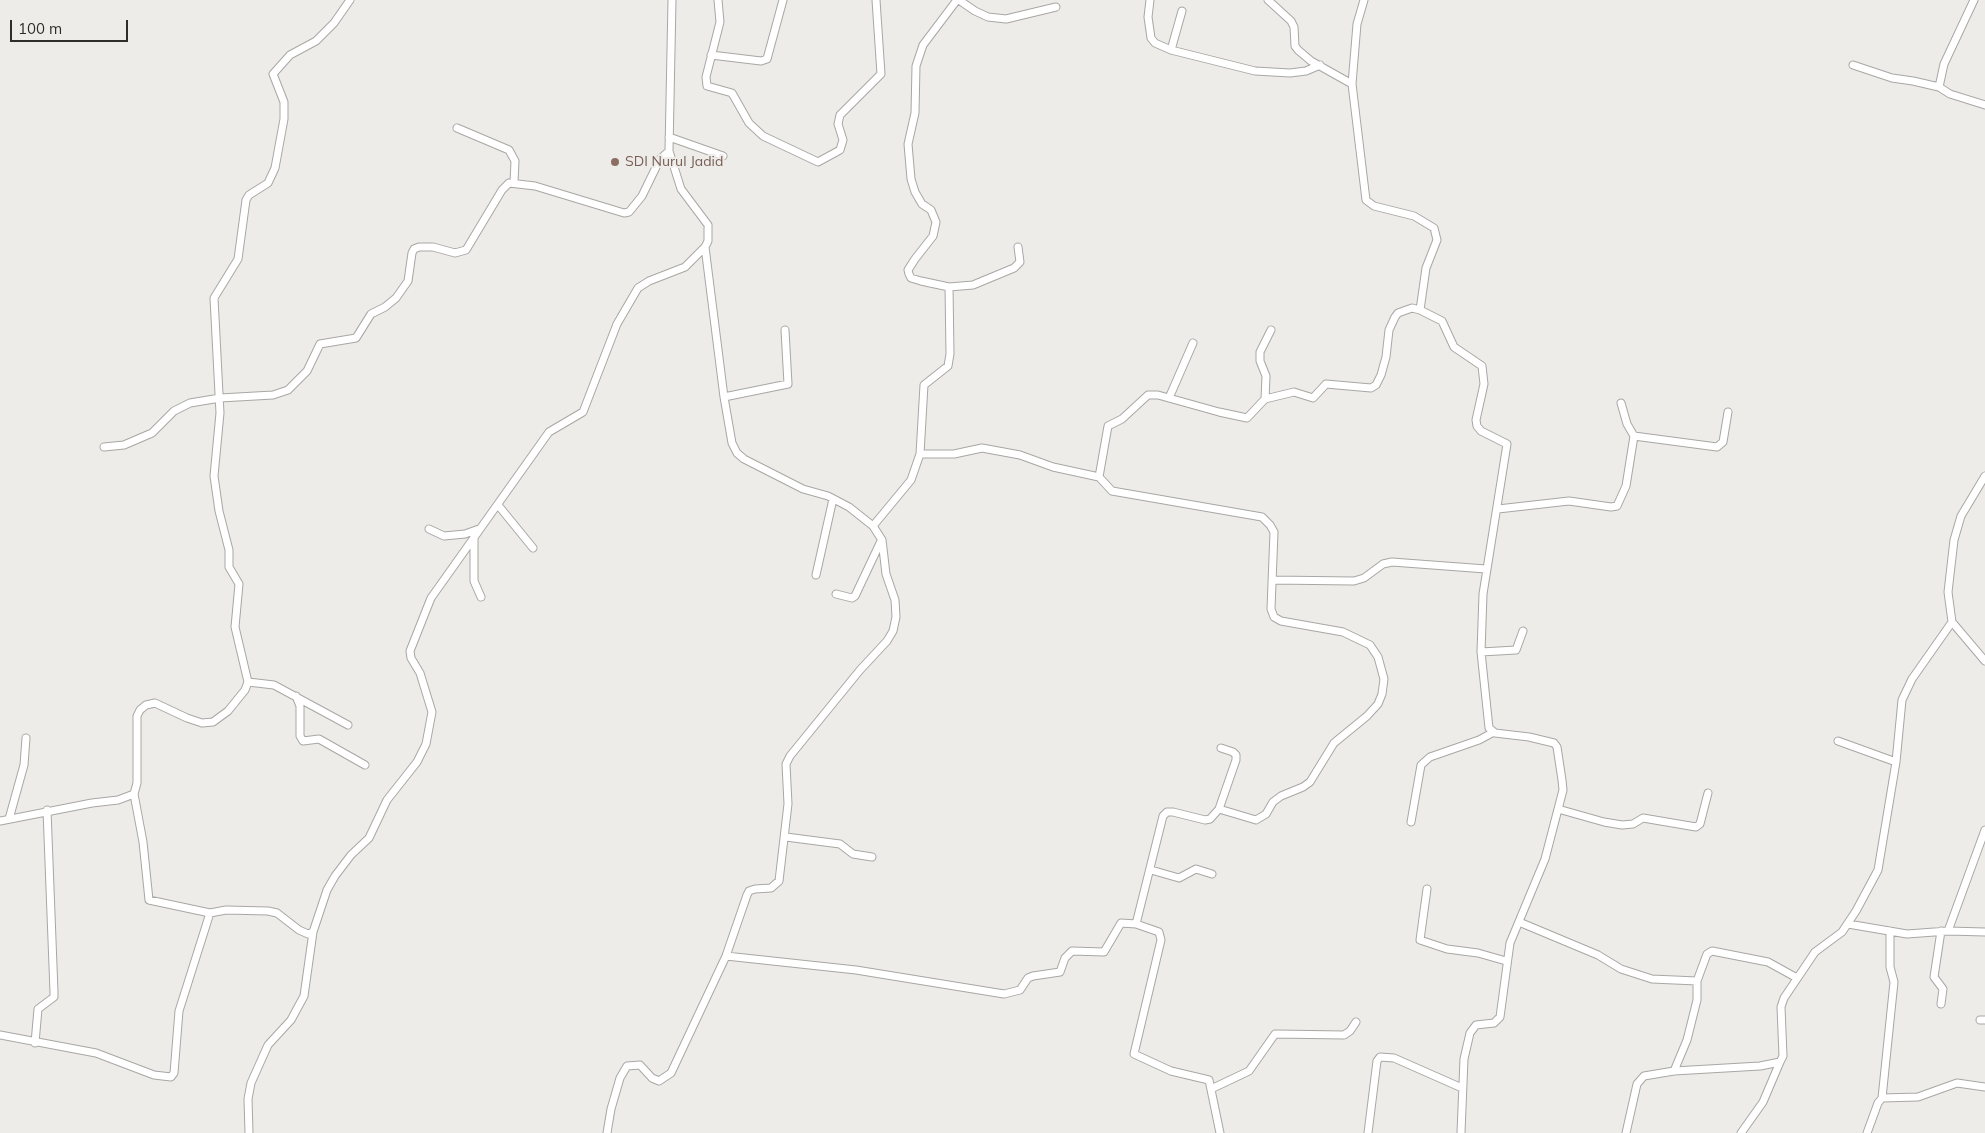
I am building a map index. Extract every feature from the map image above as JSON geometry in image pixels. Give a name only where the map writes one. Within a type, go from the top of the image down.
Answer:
[{"type":"street","points":[[313,932],[308,934],[299,930],[277,913],[268,911],[226,910],[210,913],[149,900],[143,842],[134,794],[138,783],[137,716],[146,705],[155,703],[186,718],[202,723],[213,722],[228,712],[239,700],[248,682],[236,627],[239,584],[229,567],[229,550],[219,511],[214,476],[220,439],[220,398],[217,332],[213,307],[214,298],[238,259],[246,200],[250,195],[268,183],[275,168],[284,110],[281,92],[273,78],[273,74],[290,55],[316,41],[334,24],[350,0]]},
{"type":"street","points":[[249,1133],[248,1100],[251,1083],[268,1045],[291,1020],[304,996],[313,932],[331,883],[343,864],[372,832],[387,800],[417,762],[426,744],[432,712],[420,674],[411,658],[410,651],[431,598],[549,432],[583,412],[617,324],[638,288],[649,281],[685,267],[705,247],[708,241],[708,225],[681,190],[669,151],[672,0]]},
{"type":"street","points":[[718,0],[720,22],[710,54],[706,77],[707,86],[732,93],[749,123],[764,136],[818,162],[840,150],[843,140],[838,124],[840,115],[881,74],[876,0]]},
{"type":"street","points":[[710,54],[761,61],[767,59],[783,0]]},
{"type":"street","points":[[1018,247],[1020,262],[1014,268],[973,285],[949,287],[911,278],[908,274],[908,270],[915,259],[933,236],[936,222],[931,210],[922,204],[915,192],[911,179],[908,144],[915,114],[916,66],[923,45],[958,0],[988,17],[1006,19],[1056,7]]},
{"type":"street","points":[[1150,0],[1148,17],[1151,38],[1155,43],[1171,50],[1255,71],[1290,73],[1306,71],[1320,65]]},
{"type":"street","points":[[1268,0],[1291,21],[1294,27],[1295,46],[1298,50],[1352,84]]},
{"type":"street","points":[[1364,0],[1357,24],[1352,84],[1366,200],[1374,206],[1414,216],[1429,224],[1437,233],[1426,268],[1420,310]]},
{"type":"street","points":[[1939,87],[1944,64],[1974,0]]},
{"type":"street","points":[[1171,50],[1182,11]]},
{"type":"street","points":[[1853,65],[1892,78],[1913,80],[1939,87],[1950,94],[1985,105]]},
{"type":"street","points":[[457,128],[509,150],[515,161],[514,182]]},
{"type":"street","points":[[669,138],[723,156]]},
{"type":"street","points":[[104,447],[124,445],[152,433],[174,411],[190,404],[220,398],[273,395],[288,390],[307,371],[320,344],[356,338],[371,314],[385,307],[396,298],[408,281],[414,249],[433,247],[455,253],[466,250],[478,234],[502,190],[509,183],[514,182],[535,186],[624,213],[629,212],[642,196],[660,159],[669,151]]},
{"type":"street","points":[[607,1133],[611,1109],[620,1078],[627,1066],[640,1065],[652,1078],[659,1081],[671,1073],[726,956],[749,891],[771,888],[778,881],[786,837],[788,804],[785,772],[790,756],[893,631],[895,600],[887,579],[882,540],[873,526],[849,506],[803,489],[744,459],[737,453],[732,443],[724,398],[705,247]]},
{"type":"street","points":[[873,526],[909,484],[920,454],[924,385],[929,379],[944,370],[949,360],[949,287]]},
{"type":"street","points":[[1099,477],[1108,426],[1122,419],[1148,395],[1169,398],[1247,418],[1265,398],[1294,392],[1313,398],[1326,384],[1372,388],[1376,385],[1381,375],[1386,357],[1389,330],[1398,313],[1412,308],[1442,321],[1454,347],[1483,368],[1484,384],[1478,408],[1477,426],[1481,431],[1504,442],[1508,449],[1483,594],[1482,652],[1486,713],[1492,733]]},
{"type":"street","points":[[724,398],[788,384],[785,330]]},
{"type":"street","points":[[1265,398],[1266,376],[1260,361],[1260,352],[1271,330]]},
{"type":"street","points":[[1169,398],[1193,343]]},
{"type":"street","points":[[1498,509],[1569,501],[1611,507],[1617,506],[1626,486],[1634,436],[1627,424],[1621,403]]},
{"type":"street","points":[[1634,436],[1717,446],[1724,442],[1728,412]]},
{"type":"street","points":[[920,454],[954,454],[982,448],[1020,455],[1053,467],[1099,477],[1112,492],[1262,518],[1270,525],[1274,532],[1271,609],[1274,618],[1281,621],[1342,632],[1370,645],[1378,657],[1384,680],[1382,694],[1378,704],[1368,716],[1334,743],[1310,782],[1273,802],[1261,818],[1251,820],[1219,809]]},
{"type":"street","points":[[1985,476],[1961,516],[1955,532],[1948,583],[1952,622],[1985,661]]},
{"type":"street","points":[[816,576],[834,499]]},
{"type":"street","points":[[498,505],[533,548]]},
{"type":"street","points":[[429,529],[444,536],[465,534],[479,529]]},
{"type":"street","points":[[474,536],[474,580],[481,596]]},
{"type":"street","points":[[836,594],[852,598],[855,596],[882,540]]},
{"type":"street","points":[[1272,580],[1354,581],[1364,578],[1383,564],[1392,562],[1486,569]]},
{"type":"street","points":[[1742,1133],[1763,1102],[1780,1062],[1783,1049],[1781,1007],[1796,978],[1815,952],[1842,932],[1848,924],[1878,870],[1896,762],[1905,692],[1952,622]]},
{"type":"street","points":[[1482,652],[1516,650],[1523,631]]},
{"type":"street","points":[[248,682],[274,684],[348,725]]},
{"type":"street","points":[[296,696],[300,706],[300,736],[303,741],[319,739],[365,765]]},
{"type":"street","points":[[1411,822],[1421,765],[1430,757],[1479,740],[1492,733],[1530,737],[1550,741],[1556,745],[1562,780],[1558,809],[1545,859],[1510,943],[1506,961],[1500,1017],[1494,1023],[1482,1023],[1472,1028],[1464,1059],[1461,1133]]},
{"type":"street","points":[[9,819],[24,765],[26,738]]},
{"type":"street","points":[[1838,741],[1896,762]]},
{"type":"street","points":[[1136,924],[1165,814],[1173,812],[1205,820],[1210,819],[1219,809],[1236,760],[1236,755],[1233,752],[1221,748]]},
{"type":"street","points":[[1558,809],[1604,822],[1633,824],[1644,818],[1696,827],[1700,824],[1708,793]]},
{"type":"street","points":[[0,821],[48,810],[118,800],[134,794]]},
{"type":"street","points":[[35,1043],[38,1009],[54,997],[48,810]]},
{"type":"street","points":[[1941,1004],[1943,989],[1934,977],[1944,931],[1984,830]]},
{"type":"street","points":[[786,837],[840,844],[852,854],[872,857]]},
{"type":"street","points":[[1151,870],[1179,878],[1196,869],[1212,874]]},
{"type":"street","points":[[1427,889],[1420,940],[1446,949],[1506,961]]},
{"type":"street","points":[[0,1035],[96,1053],[154,1075],[171,1077],[174,1073],[179,1011],[210,913]]},
{"type":"street","points":[[1520,922],[1582,948],[1621,969],[1652,979],[1697,980]]},
{"type":"street","points":[[726,956],[856,970],[1004,994],[1020,990],[1028,978],[1033,976],[1052,975],[1060,972],[1065,958],[1072,951],[1104,952],[1119,924],[1136,924],[1159,932],[1162,936],[1134,1054],[1171,1071],[1207,1079],[1211,1083],[1212,1107],[1220,1133]]},
{"type":"street","points":[[1848,924],[1907,934],[1944,931],[1985,932]]},
{"type":"street","points":[[1867,1133],[1878,1103],[1882,1098],[1894,982],[1890,967],[1890,931]]},
{"type":"street","points":[[1674,1071],[1687,1040],[1698,1000],[1697,980],[1707,954],[1712,951],[1768,962],[1796,978]]},
{"type":"street","points":[[1211,1088],[1253,1067],[1275,1034],[1344,1035],[1350,1031],[1356,1022]]},
{"type":"street","points":[[1368,1133],[1377,1061],[1380,1057],[1394,1058],[1462,1088]]},
{"type":"street","points":[[1626,1133],[1637,1084],[1641,1078],[1648,1074],[1760,1066],[1780,1062]]},
{"type":"street","points":[[1882,1098],[1918,1097],[1957,1083],[1985,1087]]},
{"type":"place","name":"SDI Nurul Jadid","points":[[615,162]]}]
